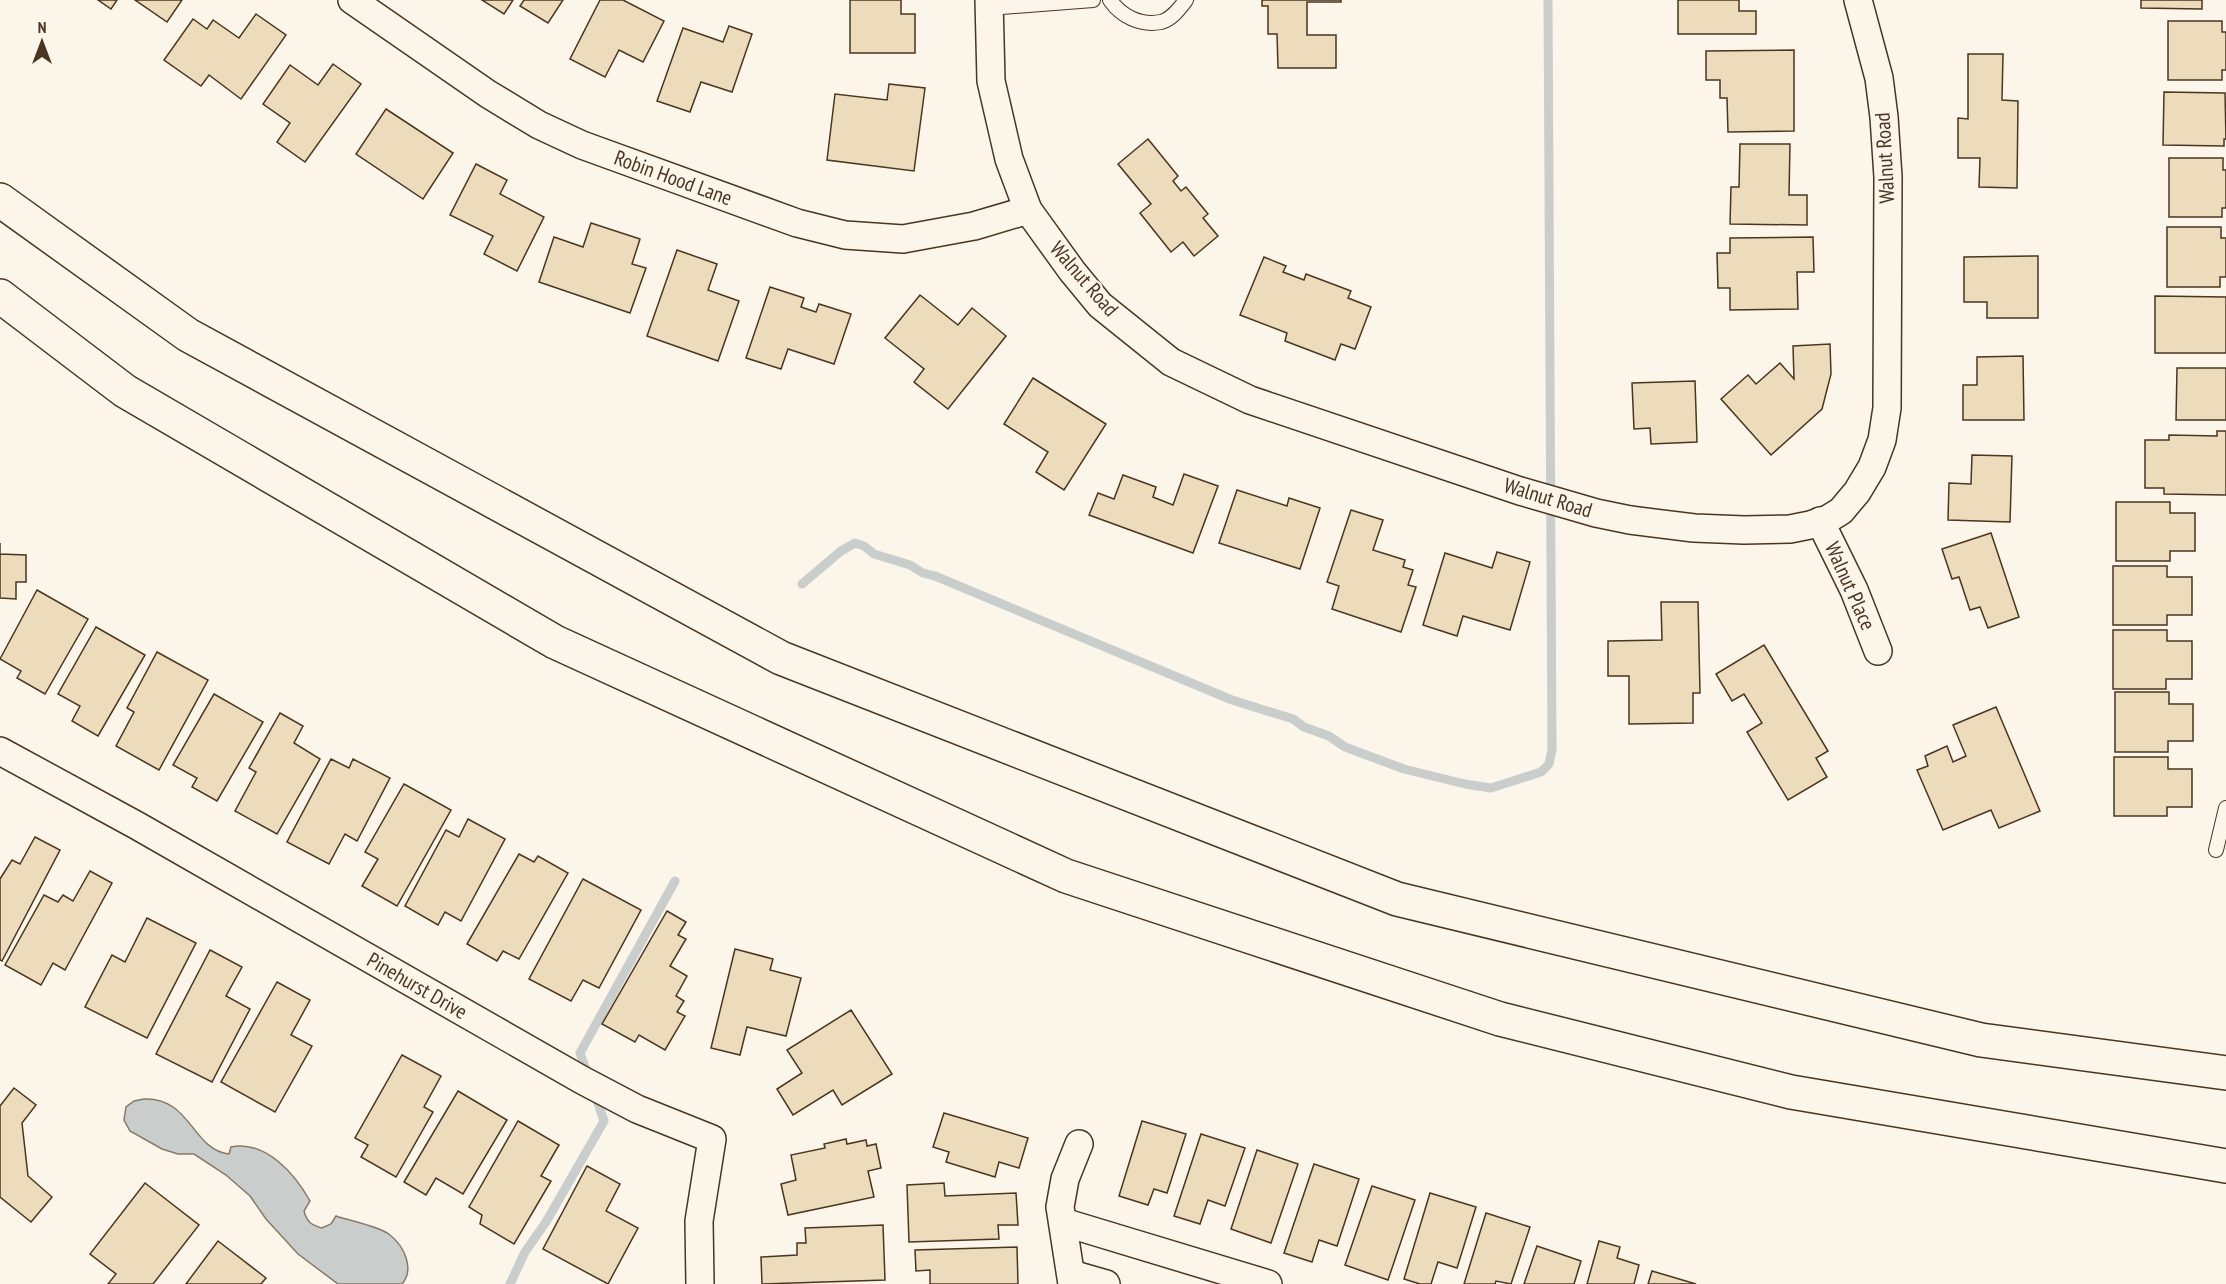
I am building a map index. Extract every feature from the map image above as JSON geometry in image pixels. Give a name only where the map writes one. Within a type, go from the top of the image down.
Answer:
[{"type":"highway","points":[[0,200],[188,335],[781,658],[803,667],[1397,899],[1981,1040],[2226,1073]]},
{"type":"highway","points":[[0,296],[125,392],[555,642],[1066,876],[1511,1022],[1791,1092],[2226,1166]]},
{"type":"street","name":"Robin Hood Lane","points":[[352,0],[488,94],[539,125],[582,145],[797,223],[845,236],[903,240],[974,226],[1028,210]]},
{"type":"street","name":"Walnut Road","points":[[989,4],[991,81],[1009,159],[1028,210],[1072,271],[1101,305],[1171,362],[1250,400],[1520,491],[1596,513],[1630,520],[1694,528],[1744,530],[1790,529],[1820,521],[1841,511],[1857,492],[1872,467],[1882,440],[1887,408],[1888,177],[1879,78],[1858,0]]},
{"type":"street","name":"Walnut Place","points":[[1820,521],[1854,590],[1878,651]]},
{"type":"street","name":"Pinehurst Drive","points":[[0,751],[146,831],[582,1080],[612,1096],[712,1139],[699,1221],[700,1284]]},
{"type":"street","points":[[1079,1144],[1065,1179],[1060,1207],[1071,1279],[1106,1284]]},
{"type":"street","points":[[1063,1222],[1241,1280],[1268,1284]]},
{"type":"lane","points":[[989,4],[1093,0]]},
{"type":"lane","points":[[1110,0],[1117,10],[1126,16],[1140,21],[1161,22],[1175,14],[1186,0]]},
{"type":"lane","points":[[2216,850],[2226,808]]},
{"type":"shaded area","points":[[144,1099],[160,1101],[172,1106],[207,1143],[217,1150],[229,1154],[231,1147],[244,1146],[256,1149],[278,1161],[296,1180],[310,1201],[304,1211],[312,1224],[322,1228],[331,1224],[336,1216],[372,1226],[390,1235],[400,1245],[408,1265],[408,1272],[402,1284],[338,1284],[298,1254],[266,1219],[250,1196],[226,1175],[194,1154],[178,1154],[162,1149],[130,1131],[124,1120],[126,1107],[134,1101]]},
{"type":"building","points":[[98,0],[117,0],[111,9]]},
{"type":"building","points":[[135,0],[182,0],[167,22]]},
{"type":"building","points":[[482,0],[513,0],[504,14]]},
{"type":"building","points":[[524,0],[563,0],[548,23],[520,6]]},
{"type":"building","points":[[600,0],[623,0],[664,21],[643,62],[619,50],[605,77],[570,59]]},
{"type":"building","points":[[850,0],[901,0],[901,14],[915,14],[915,53],[850,53]]},
{"type":"building","points":[[1262,0],[1341,0],[1341,2],[1307,2],[1307,35],[1336,35],[1336,68],[1278,68],[1277,34],[1268,34],[1268,6],[1262,6]]},
{"type":"building","points":[[1678,0],[1739,0],[1739,11],[1756,11],[1756,34],[1678,34]]},
{"type":"building","points":[[2141,0],[2202,0],[2202,9],[2141,8]]},
{"type":"building","points":[[256,14],[286,35],[241,99],[209,75],[201,86],[164,60],[193,19],[207,29],[213,20],[239,38]]},
{"type":"building","points":[[2168,21],[2222,21],[2222,32],[2226,32],[2226,70],[2222,70],[2222,80],[2168,80]]},
{"type":"building","points":[[729,26],[752,34],[732,92],[701,82],[690,112],[657,101],[683,28],[723,42]]},
{"type":"building","points":[[1794,50],[1794,131],[1728,132],[1727,98],[1720,98],[1720,80],[1706,80],[1706,51]]},
{"type":"building","points":[[1968,54],[2003,54],[2002,100],[2018,101],[2017,188],[1979,187],[1980,158],[1958,158],[1958,118],[1968,119]]},
{"type":"building","points":[[333,64],[361,84],[305,162],[277,142],[290,123],[263,104],[290,65],[318,85]]},
{"type":"building","points":[[889,84],[925,88],[914,171],[827,160],[835,94],[887,100]]},
{"type":"building","points":[[2164,92],[2225,93],[2226,139],[2224,139],[2224,146],[2163,145]]},
{"type":"building","points":[[386,109],[453,153],[423,199],[356,154]]},
{"type":"building","points":[[1148,139],[1178,176],[1173,181],[1181,191],[1186,187],[1208,214],[1203,218],[1218,236],[1194,256],[1183,242],[1171,252],[1140,213],[1151,204],[1118,164]]},
{"type":"building","points":[[1740,144],[1790,144],[1789,195],[1807,195],[1807,225],[1730,224],[1731,187],[1739,187]]},
{"type":"building","points":[[2169,158],[2223,158],[2223,170],[2226,170],[2226,208],[2222,208],[2222,217],[2169,217]]},
{"type":"building","points":[[476,164],[507,180],[500,194],[544,217],[517,271],[484,254],[493,236],[450,215]]},
{"type":"building","points":[[591,223],[640,239],[632,264],[646,268],[630,313],[539,282],[554,237],[583,247]]},
{"type":"building","points":[[2167,227],[2221,227],[2221,238],[2226,238],[2226,277],[2220,277],[2220,287],[2167,287]]},
{"type":"building","points":[[1813,237],[1814,272],[1797,272],[1798,309],[1730,310],[1730,288],[1718,288],[1717,253],[1730,253],[1730,238]]},
{"type":"building","points":[[677,250],[717,264],[708,290],[739,301],[718,361],[647,336]]},
{"type":"building","points":[[2038,256],[2038,318],[1987,318],[1987,302],[1964,302],[1964,257]]},
{"type":"building","points":[[1264,257],[1286,266],[1283,272],[1304,280],[1306,274],[1351,291],[1348,298],[1371,307],[1355,349],[1341,344],[1335,360],[1285,341],[1287,333],[1240,315]]},
{"type":"building","points":[[770,287],[804,298],[801,307],[816,312],[819,304],[851,314],[834,364],[788,349],[781,369],[746,358]]},
{"type":"building","points":[[920,295],[958,325],[972,308],[1006,336],[948,409],[914,382],[924,369],[885,338]]},
{"type":"building","points":[[2155,296],[2226,297],[2226,353],[2155,353]]},
{"type":"building","points":[[1830,344],[1831,374],[1822,409],[1771,455],[1721,399],[1748,375],[1756,384],[1780,363],[1794,379],[1793,346]]},
{"type":"building","points":[[2023,356],[2024,420],[1963,420],[1963,385],[1977,385],[1977,357]]},
{"type":"building","points":[[2177,368],[2226,368],[2226,420],[2176,420]]},
{"type":"building","points":[[1033,378],[1106,424],[1064,490],[1036,472],[1048,452],[1004,424]]},
{"type":"building","points":[[1695,381],[1697,442],[1651,444],[1650,428],[1634,429],[1632,383]]},
{"type":"building","points":[[2217,431],[2226,431],[2226,495],[2164,494],[2164,488],[2145,488],[2145,440],[2169,440],[2169,435],[2217,436]]},
{"type":"building","points":[[1972,455],[2012,456],[2010,522],[1948,520],[1949,483],[1971,484]]},
{"type":"building","points":[[1184,474],[1218,486],[1193,553],[1089,515],[1098,493],[1114,499],[1123,475],[1156,487],[1153,497],[1173,505]]},
{"type":"building","points":[[1237,490],[1287,506],[1289,498],[1320,508],[1300,569],[1219,543]]},
{"type":"building","points":[[2116,502],[2170,502],[2170,513],[2195,513],[2195,551],[2170,551],[2170,561],[2116,561]]},
{"type":"building","points":[[1351,510],[1383,520],[1373,550],[1405,560],[1403,567],[1413,570],[1408,585],[1416,587],[1401,632],[1332,609],[1339,586],[1327,582]]},
{"type":"building","points":[[1991,533],[2019,617],[1988,628],[1980,607],[1970,610],[1959,577],[1952,579],[1942,549]]},
{"type":"building","points":[[1497,552],[1530,562],[1510,630],[1463,616],[1457,636],[1423,625],[1445,553],[1492,568]]},
{"type":"building","points":[[0,554],[26,555],[26,582],[16,582],[16,599],[0,598]]},
{"type":"building","points":[[2113,566],[2167,566],[2167,577],[2192,577],[2192,615],[2167,615],[2167,625],[2113,625]]},
{"type":"building","points":[[37,590],[88,619],[45,694],[17,678],[21,671],[0,659]]},
{"type":"building","points":[[1661,602],[1698,602],[1700,693],[1693,693],[1693,723],[1629,724],[1629,676],[1608,676],[1608,641],[1662,640]]},
{"type":"building","points":[[96,627],[145,655],[98,736],[72,721],[80,706],[58,694]]},
{"type":"building","points":[[2113,630],[2167,630],[2167,641],[2192,641],[2192,679],[2166,679],[2166,689],[2113,689]]},
{"type":"building","points":[[1764,645],[1828,751],[1816,758],[1827,777],[1788,800],[1747,732],[1762,723],[1744,694],[1732,701],[1716,674]]},
{"type":"building","points":[[157,652],[208,680],[159,770],[116,746],[134,712],[127,708]]},
{"type":"building","points":[[2115,692],[2169,692],[2169,704],[2193,704],[2193,741],[2168,741],[2168,752],[2115,752]]},
{"type":"building","points":[[214,694],[263,722],[217,801],[192,787],[197,778],[173,765]]},
{"type":"building","points":[[1996,707],[2040,811],[1999,828],[1991,810],[1943,830],[1917,770],[1928,766],[1925,756],[1947,746],[1953,762],[1966,756],[1953,725]]},
{"type":"building","points":[[280,713],[303,726],[294,743],[320,759],[277,834],[235,811],[256,772],[249,768]]},
{"type":"building","points":[[2114,757],[2168,757],[2168,769],[2192,769],[2192,807],[2167,807],[2167,816],[2114,816]]},
{"type":"building","points":[[331,759],[349,768],[353,759],[390,778],[357,841],[345,834],[329,864],[287,842]]},
{"type":"building","points":[[404,784],[451,810],[397,906],[362,886],[378,859],[365,852]]},
{"type":"building","points":[[468,819],[505,839],[461,921],[445,912],[438,925],[405,906],[446,830],[459,837]]},
{"type":"building","points":[[35,837],[60,850],[2,961],[0,960],[0,879],[12,860],[20,864]]},
{"type":"building","points":[[519,854],[534,862],[538,856],[568,873],[519,959],[503,951],[497,961],[467,944]]},
{"type":"building","points":[[90,871],[112,883],[65,970],[53,963],[41,985],[5,965],[44,895],[58,902],[63,895],[73,901]]},
{"type":"building","points":[[583,879],[641,910],[599,988],[583,980],[571,1001],[529,979]]},
{"type":"building","points":[[667,911],[686,922],[678,935],[686,939],[670,966],[687,976],[676,996],[684,1001],[677,1012],[685,1016],[665,1050],[639,1035],[635,1042],[602,1024]]},
{"type":"building","points":[[147,918],[196,943],[147,1038],[85,1007],[112,955],[125,962]]},
{"type":"building","points":[[735,949],[773,959],[770,970],[801,978],[786,1036],[747,1027],[740,1055],[711,1048]]},
{"type":"building","points":[[210,950],[242,967],[226,996],[250,1009],[212,1082],[156,1054]]},
{"type":"building","points":[[277,982],[310,1000],[291,1035],[312,1046],[275,1112],[221,1082]]},
{"type":"building","points":[[851,1010],[892,1074],[842,1105],[833,1090],[793,1115],[777,1089],[802,1073],[787,1050]]},
{"type":"building","points":[[402,1055],[441,1076],[424,1107],[433,1112],[396,1177],[361,1157],[368,1145],[355,1138]]},
{"type":"building","points":[[14,1088],[36,1105],[22,1123],[28,1176],[52,1197],[31,1222],[0,1197],[0,1106]]},
{"type":"building","points":[[458,1091],[507,1120],[463,1194],[436,1178],[426,1195],[404,1182]]},
{"type":"building","points":[[944,1113],[1028,1138],[1019,1168],[999,1162],[995,1177],[946,1162],[949,1152],[933,1147]]},
{"type":"building","points":[[518,1121],[559,1145],[541,1176],[551,1181],[514,1244],[480,1224],[482,1215],[469,1207]]},
{"type":"building","points":[[1142,1121],[1186,1134],[1167,1193],[1154,1189],[1148,1205],[1119,1196]]},
{"type":"building","points":[[1201,1134],[1245,1148],[1225,1206],[1208,1200],[1200,1224],[1174,1216]]},
{"type":"building","points":[[846,1139],[847,1144],[866,1140],[867,1146],[876,1144],[881,1168],[868,1171],[874,1197],[788,1215],[781,1184],[796,1180],[791,1155],[825,1148],[824,1144]]},
{"type":"building","points":[[1257,1150],[1298,1164],[1271,1243],[1231,1229]]},
{"type":"building","points":[[1314,1164],[1359,1179],[1337,1246],[1319,1240],[1312,1262],[1284,1253]]},
{"type":"building","points":[[587,1166],[620,1184],[606,1211],[638,1228],[608,1284],[543,1249]]},
{"type":"building","points":[[145,1183],[199,1225],[153,1284],[108,1284],[116,1274],[90,1254]]},
{"type":"building","points":[[944,1183],[945,1196],[1016,1193],[1018,1225],[998,1225],[999,1239],[909,1242],[907,1185]]},
{"type":"building","points":[[1372,1186],[1415,1200],[1388,1280],[1345,1265]]},
{"type":"building","points":[[1430,1193],[1476,1207],[1457,1268],[1438,1262],[1431,1284],[1420,1284],[1404,1279]]},
{"type":"building","points":[[1486,1213],[1530,1227],[1511,1284],[1496,1281],[1495,1284],[1464,1284]]},
{"type":"building","points":[[883,1225],[885,1280],[762,1284],[761,1257],[797,1255],[797,1243],[806,1243],[805,1228]]},
{"type":"building","points":[[218,1241],[266,1278],[261,1284],[186,1284]]},
{"type":"building","points":[[1599,1241],[1620,1247],[1617,1258],[1639,1265],[1634,1284],[1587,1284]]},
{"type":"building","points":[[1537,1246],[1581,1261],[1574,1284],[1524,1284]]},
{"type":"building","points":[[1017,1247],[1018,1284],[930,1284],[930,1270],[916,1271],[915,1250]]},
{"type":"building","points":[[1652,1271],[1696,1284],[1648,1284]]},
{"type":"waterway","points":[[802,584],[841,551],[855,543],[864,546],[874,554],[910,565],[923,573],[1232,700],[1293,719],[1304,727],[1329,736],[1345,747],[1404,769],[1491,788],[1541,772],[1549,764],[1552,750],[1548,0]]},
{"type":"waterway","points":[[588,1075],[580,1053],[675,881]]},
{"type":"waterway","points":[[510,1284],[525,1252],[546,1222],[604,1121],[595,1094]]}]
